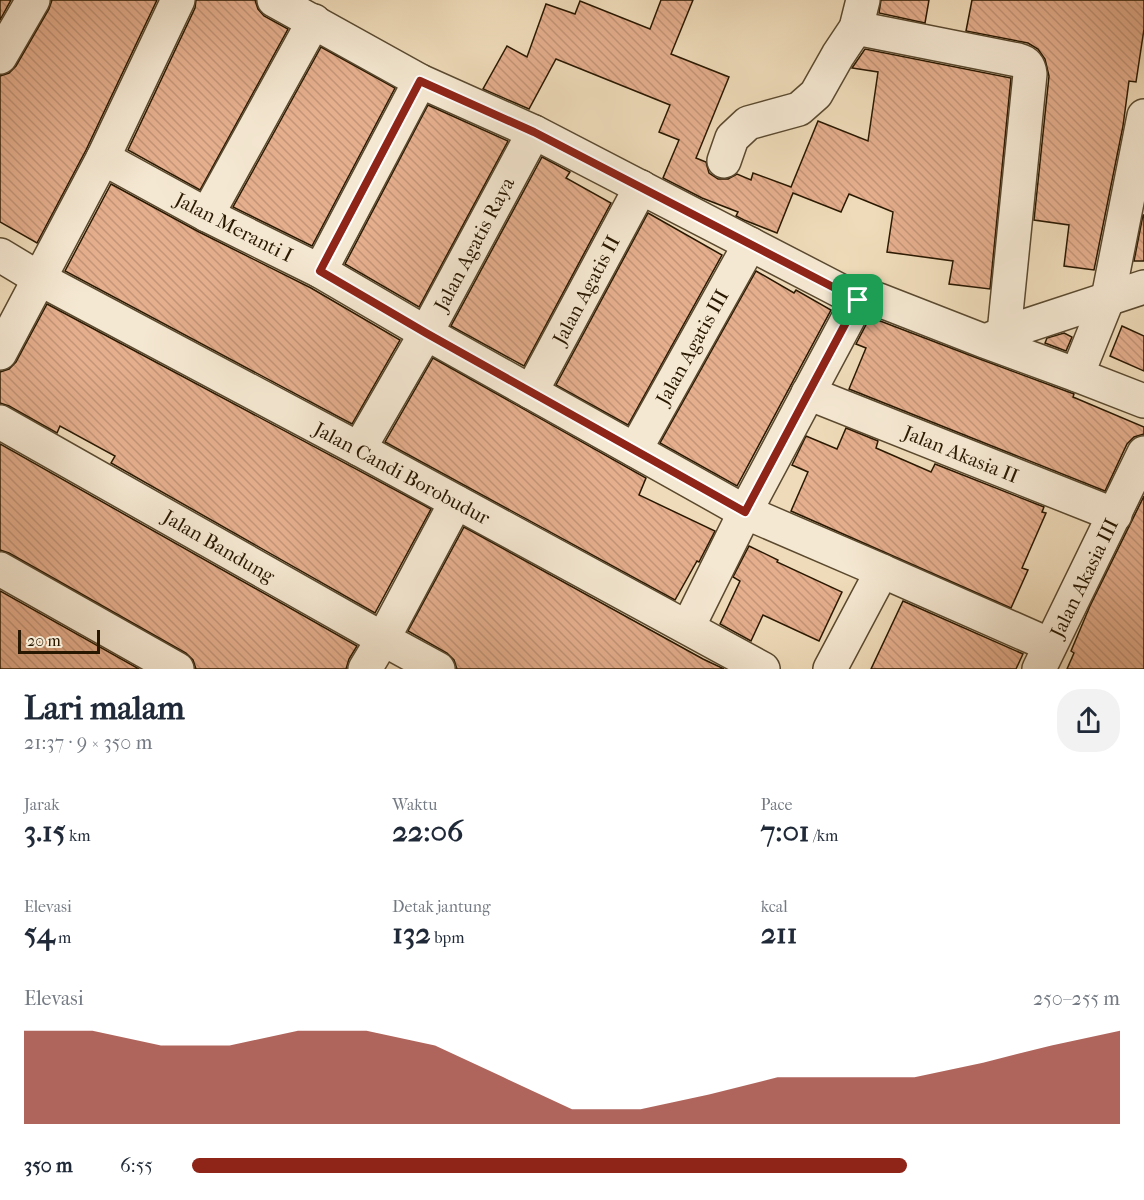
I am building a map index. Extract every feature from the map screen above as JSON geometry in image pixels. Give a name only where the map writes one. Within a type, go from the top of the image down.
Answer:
[{"type":"street","points":[[0,57],[33,0]]},
{"type":"street","points":[[0,353],[104,158],[178,0]]},
{"type":"street","points":[[274,0],[420,81],[534,132],[858,300],[879,300],[994,337],[1077,375],[1144,401]]},
{"type":"street","points":[[724,161],[732,138],[748,123],[799,109],[816,94],[860,14],[1027,64],[1030,74],[994,337]]},
{"type":"street","points":[[207,215],[314,21]]},
{"type":"street","points":[[320,271],[420,81]]},
{"type":"street","points":[[1077,375],[1108,298],[1144,116]]},
{"type":"street","name":"Jalan Agatis Raya","points":[[359,449],[426,333],[534,132]]},
{"type":"street","name":"Jalan Meranti I","points":[[104,158],[207,215],[320,271],[745,512],[882,571],[1045,657]]},
{"type":"street","name":"Jalan Agatis II","points":[[531,392],[641,187]]},
{"type":"street","name":"Jalan Agatis III","points":[[634,450],[750,244]]},
{"type":"street","name":"Jalan Candi Borobudur","points":[[0,255],[40,279],[359,449],[763,669]]},
{"type":"street","points":[[994,337],[1144,286]]},
{"type":"street","points":[[688,627],[745,512],[858,300]]},
{"type":"street","name":"Jalan Akasia II","points":[[808,393],[1115,515]]},
{"type":"street","name":"Jalan Bandung","points":[[0,422],[438,669]]},
{"type":"street","name":"Jalan Akasia III","points":[[1045,657],[1144,453]]},
{"type":"street","points":[[365,669],[456,502]]},
{"type":"street","points":[[0,569],[177,669]]},
{"type":"street","points":[[830,669],[882,571]]},
{"type":"building","points":[[0,0],[11,0],[0,20]]},
{"type":"building","points":[[52,0],[157,0],[86,150],[37,243],[0,222],[0,76],[9,73],[16,66]]},
{"type":"building","points":[[196,0],[255,0],[264,16],[288,29],[200,190],[128,150],[195,8]]},
{"type":"building","points":[[661,0],[693,0],[671,54],[729,77],[696,158],[706,162],[709,173],[718,179],[728,179],[737,174],[751,180],[753,173],[791,187],[818,121],[868,141],[878,72],[852,68],[865,49],[1011,78],[990,289],[949,284],[953,261],[887,252],[893,212],[849,194],[841,212],[793,193],[777,233],[744,220],[736,216],[738,212],[702,198],[663,178],[679,140],[659,132],[670,105],[556,59],[529,109],[483,89],[507,46],[527,57],[546,4],[575,14],[580,1],[650,29]]},
{"type":"building","points":[[881,0],[929,0],[925,23],[879,13]]},
{"type":"building","points":[[972,0],[1144,0],[1144,29],[1136,82],[1129,81],[1123,126],[1094,270],[1064,266],[1069,225],[1034,220],[1049,76],[1045,59],[1038,49],[1028,43],[966,31]]},
{"type":"building","points":[[321,47],[395,88],[312,246],[233,207]]},
{"type":"building","points":[[428,105],[508,141],[419,307],[345,264]]},
{"type":"building","points":[[542,157],[570,172],[566,178],[611,203],[524,366],[451,326]]},
{"type":"building","points":[[111,184],[199,232],[311,288],[400,340],[352,424],[65,271]]},
{"type":"building","points":[[648,213],[722,255],[628,425],[556,385]]},
{"type":"building","points":[[1143,215],[1144,261],[1134,261]]},
{"type":"building","points":[[756,271],[794,293],[796,290],[831,310],[737,486],[660,443]]},
{"type":"building","points":[[47,304],[431,509],[375,613],[111,463],[115,456],[60,426],[57,433],[0,403],[0,372],[9,369],[16,362]]},
{"type":"building","points":[[869,319],[875,319],[1074,394],[1073,397],[1144,427],[1144,434],[1134,437],[1127,444],[1105,491],[849,389],[866,348],[856,344]]},
{"type":"building","points":[[1122,326],[1144,336],[1144,371],[1110,356]]},
{"type":"building","points":[[1064,333],[1072,337],[1066,351],[1045,343],[1047,338]]},
{"type":"building","points":[[433,358],[646,478],[639,495],[715,531],[675,600],[385,442]]},
{"type":"building","points":[[846,428],[878,441],[876,448],[931,472],[935,464],[1044,507],[1042,512],[1046,513],[1022,568],[1028,570],[1011,608],[791,511],[808,472],[792,465],[806,436],[837,449]]},
{"type":"building","points":[[0,444],[357,646],[346,669],[196,669],[193,660],[186,653],[0,550]]},
{"type":"building","points":[[1144,496],[1144,669],[1067,669],[1074,653],[1071,651],[1090,606]]},
{"type":"building","points":[[464,527],[724,669],[457,669],[454,660],[447,653],[408,631]]},
{"type":"building","points":[[749,546],[778,560],[777,562],[842,592],[819,641],[763,615],[751,641],[720,624],[740,581],[733,577]]},
{"type":"building","points":[[0,591],[139,669],[0,669]]},
{"type":"building","points":[[903,601],[1023,654],[1016,669],[871,669]]},
{"type":"route","points":[[420,81],[534,132],[858,300],[745,512],[320,271],[420,81]]}]
